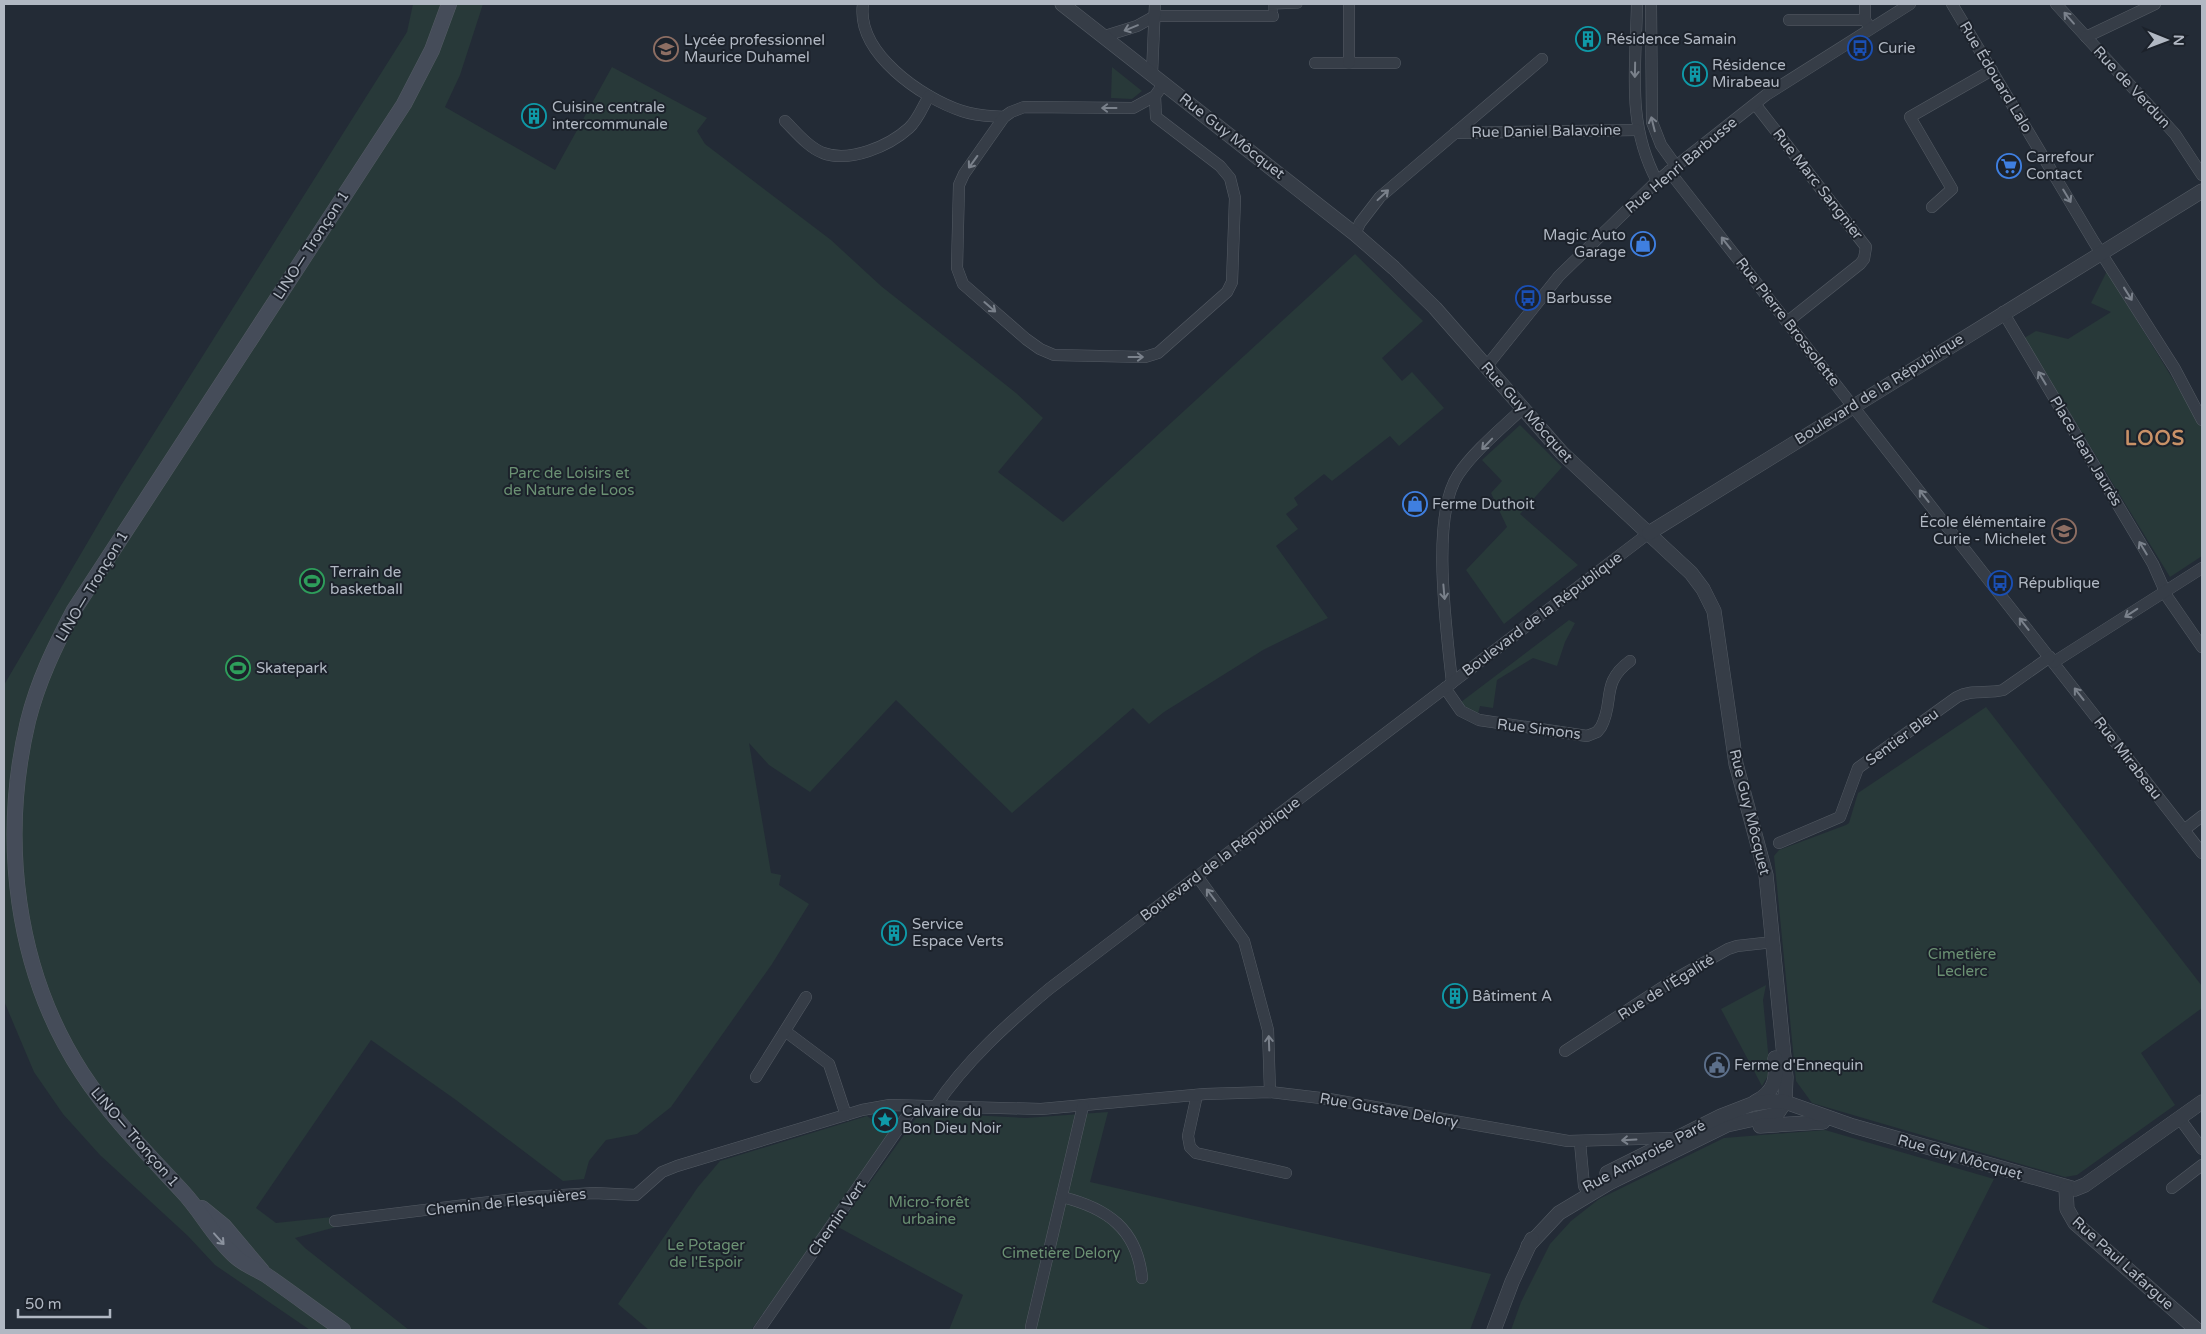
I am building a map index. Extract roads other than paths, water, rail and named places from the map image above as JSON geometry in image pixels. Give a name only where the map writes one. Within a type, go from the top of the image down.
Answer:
[{"type":"main road","name":"LINO— Tronçon 1","points":[[343,1330],[264,1274],[234,1256],[215,1235],[190,1200],[102,1102],[72,1057],[43,996],[24,935],[14,869],[14,804],[24,735],[44,671],[74,610],[404,104],[432,50],[449,4]]},
{"type":"street","points":[[864,4],[865,26],[881,55],[895,72],[929,96],[970,114],[1004,117]]},
{"type":"street","name":"Rue Guy Môcquet","points":[[1062,4],[1356,234],[1416,288],[1562,453],[1691,573],[1703,589],[1714,611],[1736,764],[1765,867],[1773,942],[1785,1102],[1797,1112],[1823,1122],[1853,1126]]},
{"type":"street","points":[[1105,36],[1137,26],[1155,10],[1233,10],[1272,16],[1273,5],[1298,4]]},
{"type":"street","points":[[1349,4],[1349,63]]},
{"type":"street","points":[[1637,4],[1635,92],[1637,130],[1644,154],[1657,181]]},
{"type":"street","name":"Rue Pierre Brossolette","points":[[1651,4],[1651,115],[1661,144],[1673,168],[1786,322],[2052,660]]},
{"type":"street","points":[[1789,20],[1868,24],[1865,4]]},
{"type":"street","name":"Rue Henri Barbusse","points":[[1486,367],[1560,276],[1657,181],[1755,104],[1868,24],[1910,4]]},
{"type":"street","name":"Rue Édouard Lalo","points":[[1952,4],[2101,253]]},
{"type":"street","name":"Rue de Verdun","points":[[2056,4],[2175,134],[2202,175]]},
{"type":"street","points":[[2086,37],[2155,4]]},
{"type":"street","points":[[1152,74],[1155,10]]},
{"type":"street","name":"Rue Daniel Balavoine","points":[[1356,234],[1360,223],[1380,197],[1542,59]]},
{"type":"street","points":[[1315,62],[1395,63]]},
{"type":"street","points":[[1932,207],[1952,189],[1910,118],[1992,70]]},
{"type":"street","points":[[1155,96],[1156,117],[1220,166],[1230,178],[1235,198],[1234,270],[1232,282],[1227,292],[1166,348],[1158,353],[1144,357],[1054,355],[1040,349],[1026,339],[964,284],[957,268],[959,184],[1004,117],[1011,112],[1024,107],[1133,108],[1155,96],[1164,83]]},
{"type":"street","points":[[785,121],[809,144],[823,152],[840,156],[857,154],[891,141],[909,128],[929,96]]},
{"type":"street","name":"Rue Marc Sangnier","points":[[1755,104],[1866,247],[1864,259],[1860,264],[1786,322]]},
{"type":"street","name":"Rue Daniel Balavoine","points":[[1456,133],[1637,130]]},
{"type":"street","name":"Boulevard de la République","points":[[935,1107],[970,1062],[1007,1024],[1066,975],[1649,533],[2202,190]]},
{"type":"street","points":[[2101,253],[2175,369],[2202,420]]},
{"type":"street","name":"Place Jean Jaurès","points":[[2003,312],[2153,564],[2165,592],[2202,647]]},
{"type":"street","points":[[1448,685],[1442,566],[1445,526],[1452,489],[1464,468],[1522,409]]},
{"type":"street","name":"Sentier Bleu","points":[[1779,843],[1840,818],[1858,768],[1957,697],[1974,691],[1994,692],[2003,690],[2202,568]]},
{"type":"street","name":"Rue Mirabeau","points":[[2052,660],[2202,854]]},
{"type":"street","name":"Rue Simons","points":[[1448,685],[1461,711],[1479,720],[1587,736],[1597,732],[1601,727],[1612,679],[1620,668],[1630,661]]},
{"type":"street","points":[[2184,830],[2202,816]]},
{"type":"street","points":[[1197,876],[1244,941],[1268,1030],[1270,1092]]},
{"type":"street","name":"Rue de l'Égalité","points":[[1565,1051],[1675,979],[1728,949],[1737,946],[1773,942]]},
{"type":"street","name":"Rue Ambroise Paré","points":[[1494,1330],[1528,1246],[1537,1231],[1557,1207],[1678,1138],[1766,1096],[1774,1086],[1776,1074],[1770,1002],[1775,983]]},
{"type":"street","points":[[756,1077],[806,997]]},
{"type":"street","points":[[785,1031],[829,1064],[846,1115]]},
{"type":"street","name":"Rue Gustave Delory","points":[[898,1105],[1032,1109],[1197,1095],[1270,1092],[1329,1099],[1470,1125],[1580,1142],[1678,1138]]},
{"type":"street","points":[[1197,1095],[1188,1136],[1190,1147],[1196,1152],[1286,1172]]},
{"type":"street","name":"Rue Ambroise Paré","points":[[1586,1190],[1732,1123],[1773,1116],[1782,1109],[1785,1102],[1772,1101],[1752,1104]]},
{"type":"street","name":"Rue Guy Môcquet","points":[[1785,1102],[1853,1126],[2066,1188]]},
{"type":"street","points":[[2066,1188],[2075,1189],[2085,1185],[2202,1102]]},
{"type":"street","name":"Chemin de Flesquières","points":[[335,1222],[539,1196],[600,1193],[632,1196],[642,1192],[657,1175],[668,1169],[872,1107],[898,1105]]},
{"type":"street","name":"Chemin Vert","points":[[758,1330],[914,1106]]},
{"type":"street","points":[[1031,1327],[1083,1106]]},
{"type":"street","points":[[2180,1118],[2202,1149]]},
{"type":"street","name":"Rue Ambroise Paré","points":[[1707,1134],[1726,1128],[1823,1122]]},
{"type":"street","points":[[1580,1142],[1586,1190]]},
{"type":"street","points":[[2172,1188],[2202,1165]]},
{"type":"street","name":"Rue Paul Lafargue","points":[[2066,1188],[2067,1209],[2075,1223],[2197,1330]]},
{"type":"street","points":[[1062,1197],[1093,1207],[1122,1228],[1138,1253],[1142,1278]]},
{"type":"street","points":[[2197,1330],[2202,1325]]},
{"type":"place","name":"Résidence Samain","points":[[1588,39]]},
{"type":"place","name":"Curie","points":[[1860,48]]},
{"type":"place","name":"Lycée professionnel Maurice Duhamel","points":[[666,49]]},
{"type":"place","name":"Résidence Mirabeau","points":[[1695,74]]},
{"type":"place","name":"Cuisine centrale intercommunale","points":[[534,116]]},
{"type":"place","name":"Carrefour Contact","points":[[2009,166]]},
{"type":"place","name":"Magic Auto Garage","points":[[1643,244]]},
{"type":"place","name":"Barbusse","points":[[1528,298]]},
{"type":"place","name":"Ferme Duthoit","points":[[1415,504]]},
{"type":"place","name":"École élémentaire Curie - Michelet","points":[[2064,531]]},
{"type":"place","name":"Terrain de basketball","points":[[312,581]]},
{"type":"place","name":"République","points":[[2000,583]]},
{"type":"place","name":"Skatepark","points":[[238,668]]},
{"type":"place","name":"Service Espace Verts","points":[[894,933]]},
{"type":"place","name":"Bâtiment A","points":[[1455,996]]},
{"type":"place","name":"Ferme d'Ennequin","points":[[1717,1065]]},
{"type":"place","name":"Calvaire du Bon Dieu Noir","points":[[885,1120]]},
{"type":"district","name":"LOOS","points":[[2155,438]]},
{"type":"park label","name":"Parc de Loisirs et de Nature de Loos","points":[[569,482]]},
{"type":"park label","name":"Cimetière Leclerc","points":[[1962,962]]},
{"type":"park label","name":"Micro-forêt urbaine","points":[[929,1210]]},
{"type":"park label","name":"Cimetière Delory","points":[[1061,1253]]},
{"type":"park label","name":"Le Potager de l'Espoir","points":[[706,1254]]}]
